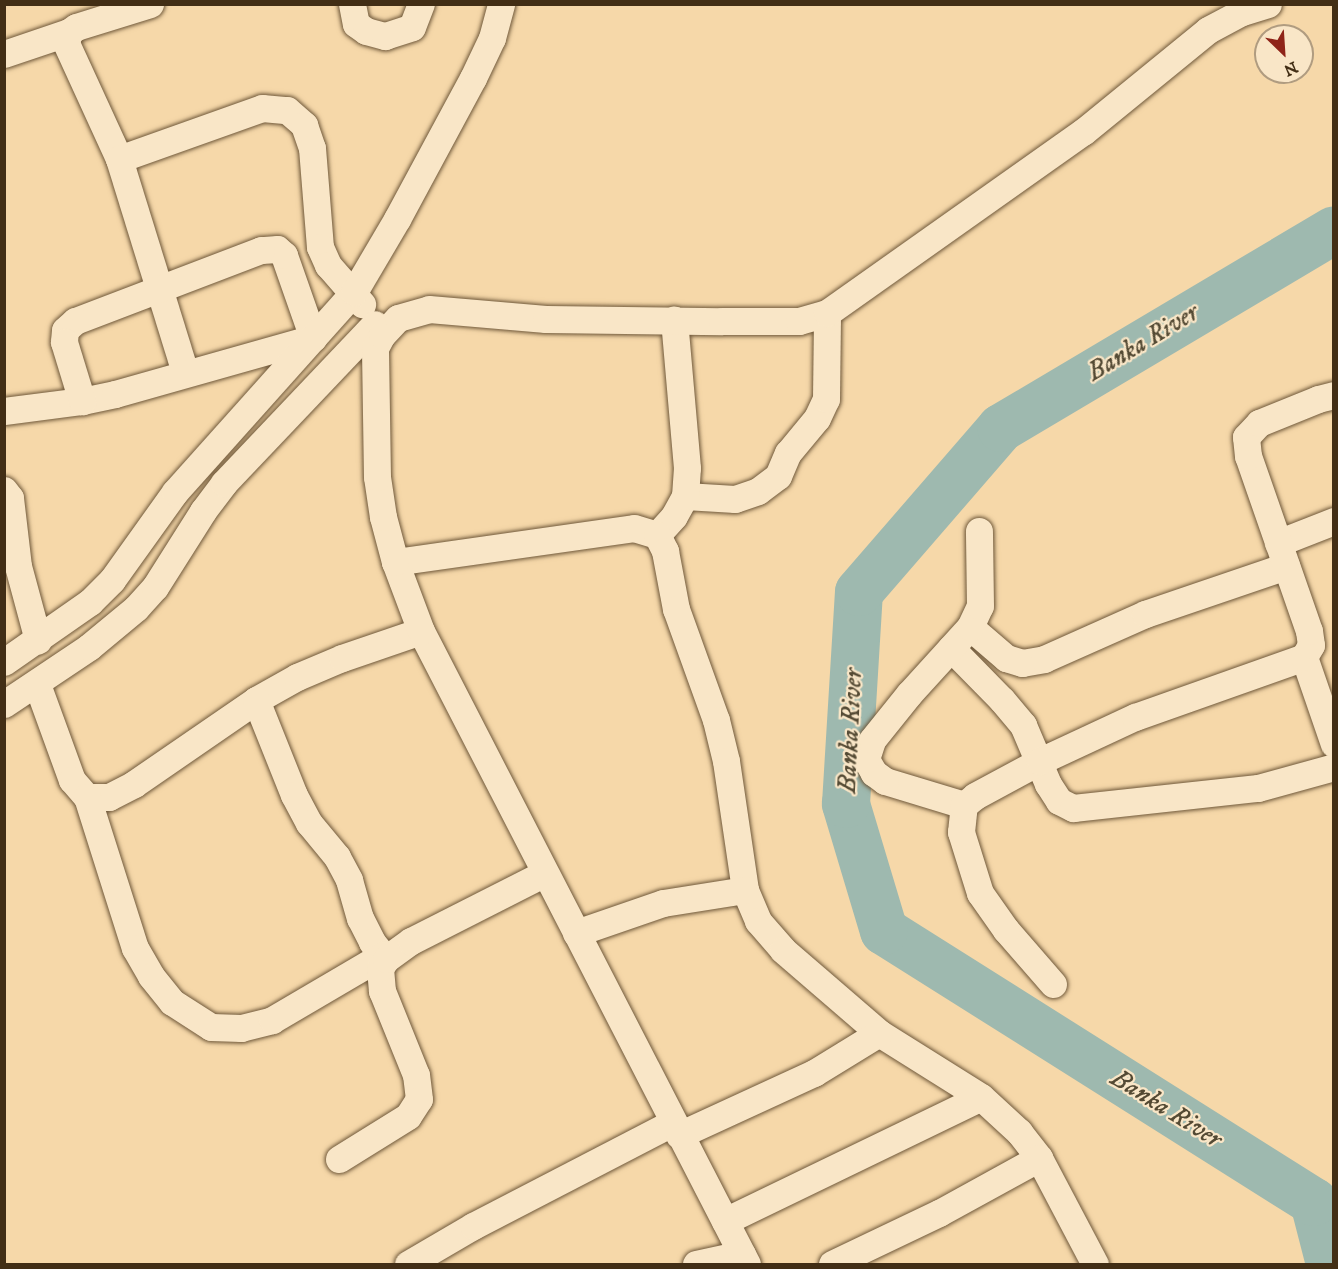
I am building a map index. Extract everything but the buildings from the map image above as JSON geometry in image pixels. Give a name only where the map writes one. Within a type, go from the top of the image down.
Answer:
[{"type":"street","points":[[352,4],[356,24],[366,31],[385,36],[412,27],[421,4]]},
{"type":"street","points":[[4,704],[37,684],[88,647],[136,608],[156,587],[203,511],[224,483],[378,330],[398,318],[429,309],[546,319],[799,321],[827,313],[1083,132],[1208,30],[1242,12],[1268,4]]},
{"type":"street","points":[[4,54],[69,32],[76,27],[146,5]]},
{"type":"street","points":[[4,662],[90,602],[112,580],[175,492],[354,292],[397,219],[473,78],[492,38],[500,5]]},
{"type":"street","points":[[69,32],[66,43],[119,159],[185,372]]},
{"type":"street","points":[[119,159],[262,108],[287,110],[304,126],[312,148],[320,247],[328,265],[354,292],[378,330],[374,362],[377,477],[383,517],[395,562],[421,631],[745,1259],[696,1264]]},
{"type":"street","points":[[82,401],[64,342],[64,330],[75,321],[261,250],[277,249],[287,260],[313,338]]},
{"type":"street","points":[[685,496],[735,499],[758,491],[778,476],[788,453],[818,418],[826,399],[827,313]]},
{"type":"street","points":[[657,535],[674,516],[685,496],[687,468],[675,320]]},
{"type":"street","points":[[4,411],[82,401],[115,394],[185,372],[313,338]]},
{"type":"street","points":[[1053,984],[1005,930],[980,893],[961,832],[964,805],[975,796],[1040,761],[1135,717],[1304,657],[1311,645],[1309,631],[1248,456],[1246,437],[1259,423],[1318,399],[1334,395]]},
{"type":"street","points":[[4,490],[10,498],[18,566],[38,640]]},
{"type":"street","points":[[970,627],[1006,658],[1022,663],[1044,659],[1282,554],[1334,521]]},
{"type":"street","points":[[395,562],[634,528],[657,535],[665,551],[676,609],[719,730],[726,761],[745,890],[758,921],[783,950],[879,1033],[981,1096],[1019,1132],[1039,1158],[1095,1264]]},
{"type":"street","points":[[964,805],[885,781],[874,773],[867,759],[872,740],[909,694],[970,627],[980,606],[979,531]]},
{"type":"street","points":[[87,797],[109,797],[134,784],[256,700],[297,678],[342,658],[421,631]]},
{"type":"street","points":[[951,648],[1002,700],[1023,726],[1048,784],[1059,801],[1073,808],[1258,788],[1334,767]]},
{"type":"street","points":[[1304,657],[1334,744]]},
{"type":"street","points":[[37,684],[72,780],[87,797],[135,948],[151,976],[172,1002],[211,1027],[241,1028],[272,1020],[411,941],[545,873]]},
{"type":"street","points":[[256,700],[294,795],[309,823],[338,857],[349,880],[360,918],[372,942],[384,957]]},
{"type":"street","points":[[576,933],[663,903],[745,890]]},
{"type":"street","points":[[339,1159],[408,1116],[419,1099],[416,1075],[382,991],[380,968],[384,957]]},
{"type":"street","points":[[408,1264],[473,1226],[676,1129],[814,1073],[879,1033]]},
{"type":"street","points":[[725,1221],[981,1096]]},
{"type":"street","points":[[832,1264],[939,1213],[1039,1158]]},
{"type":"waterway","name":"Banka River","points":[[1330,1264],[1314,1202],[884,931],[846,804],[859,592],[1001,428],[1334,230]]}]
